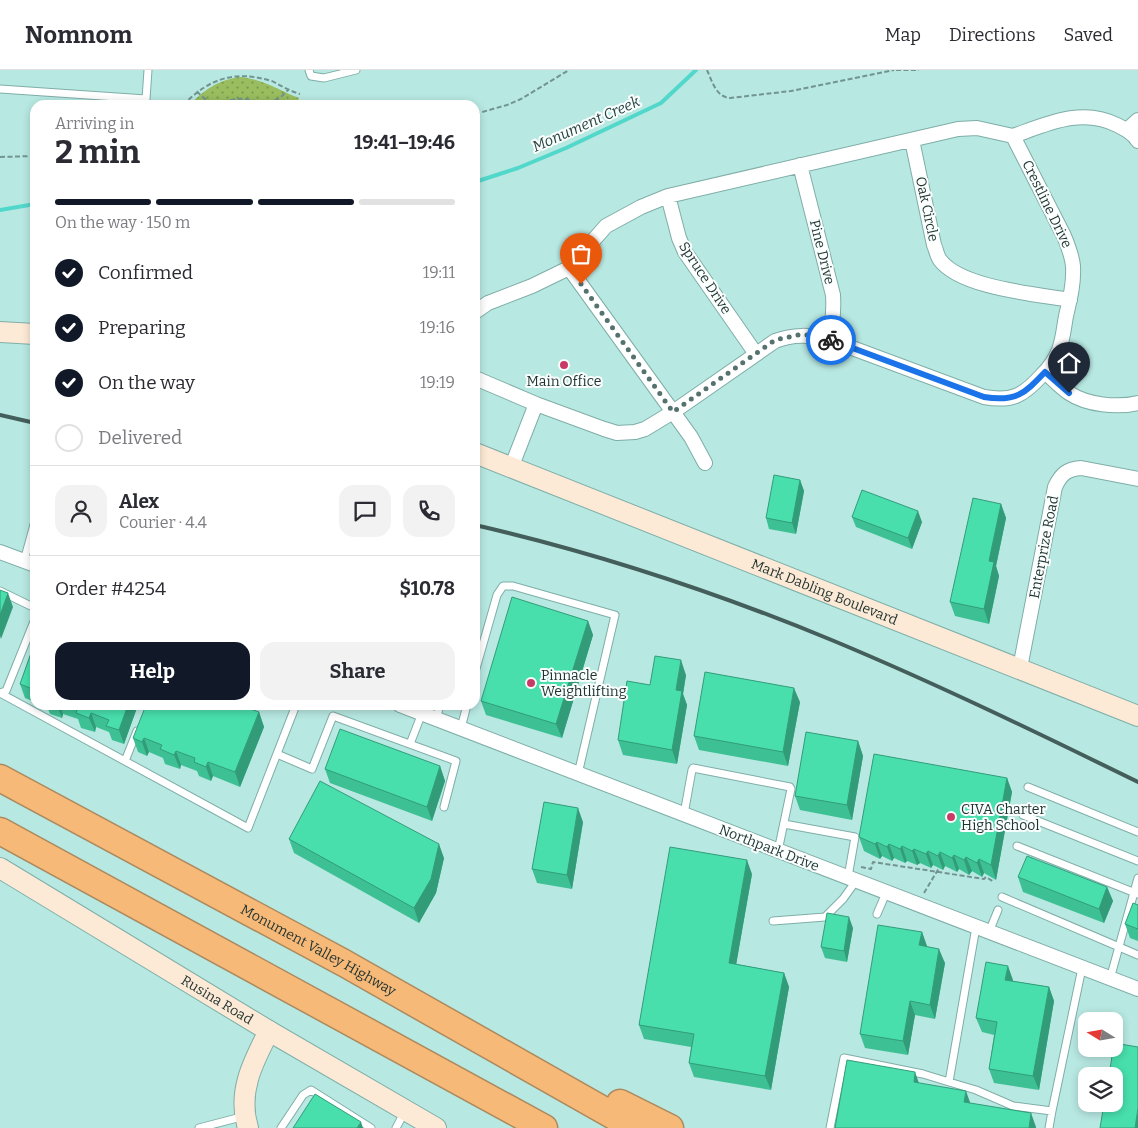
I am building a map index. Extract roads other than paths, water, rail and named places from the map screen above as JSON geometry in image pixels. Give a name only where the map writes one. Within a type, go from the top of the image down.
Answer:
[{"type":"highway","name":"Monument Valley Highway","points":[[0,778],[344,963],[635,1128]]},
{"type":"highway","points":[[0,831],[544,1128]]},
{"type":"highway","points":[[450,1022],[670,1128]]},
{"type":"street","points":[[480,309],[488,303],[532,286],[569,268],[606,226],[641,207],[668,196],[958,129],[976,128],[1013,136],[1061,119],[1078,116],[1097,118],[1112,123],[1127,130],[1138,141]]},
{"type":"street","points":[[1127,130],[1138,120]]},
{"type":"street","name":"Crestline Drive","points":[[480,380],[604,430],[635,432],[673,412],[775,340],[809,335],[828,339],[984,397],[1005,399],[1028,390],[1045,372],[1060,348],[1072,283],[1070,253],[1064,236],[1013,136]]},
{"type":"street","name":"Oak Circle","points":[[912,140],[937,263],[978,283],[1070,300]]},
{"type":"street","name":"Pine Drive","points":[[800,166],[833,295],[833,324],[828,339]]},
{"type":"street","name":"Spruce Drive","points":[[668,196],[679,238],[685,252],[756,354]]},
{"type":"street","points":[[569,268],[692,437],[705,463]]},
{"type":"street","points":[[0,332],[30,334]]},
{"type":"street","points":[[1045,372],[1069,393],[1079,398],[1092,402],[1117,405],[1138,403]]},
{"type":"street","points":[[511,468],[536,404]]},
{"type":"street","name":"Mark Dabling Boulevard","points":[[480,456],[1137,713]]},
{"type":"street","name":"Enterprize Road","points":[[1020,668],[1055,487],[1059,478],[1073,468],[1081,468],[1138,479]]},
{"type":"street","points":[[0,552],[30,563]]},
{"type":"street","name":"Northpark Drive","points":[[414,710],[1138,989]]},
{"type":"street","name":"Rusina Road","points":[[0,868],[269,1031],[436,1128]]},
{"type":"street","points":[[247,1122],[244,1095],[247,1080],[269,1031]]},
{"type":"lane","points":[[0,89],[146,99],[148,70]]},
{"type":"lane","points":[[309,70],[311,76],[324,78],[356,70]]},
{"type":"lane","points":[[480,654],[496,595],[503,586],[514,586],[615,615],[578,774]]},
{"type":"lane","points":[[0,591],[30,606]]},
{"type":"lane","points":[[0,693],[6,691],[30,631]]},
{"type":"lane","points":[[0,693],[30,709]]},
{"type":"lane","points":[[31,710],[248,828],[294,710]]},
{"type":"lane","points":[[436,719],[439,710]]},
{"type":"lane","points":[[461,728],[466,710]]},
{"type":"lane","points":[[410,744],[422,713]]},
{"type":"lane","points":[[276,754],[312,769],[333,716],[456,761],[444,807]]},
{"type":"lane","points":[[125,761],[141,721]]},
{"type":"lane","points":[[684,815],[693,768],[790,787],[778,851]]},
{"type":"lane","points":[[1028,787],[1138,832]]},
{"type":"lane","points":[[1023,816],[1138,861]]},
{"type":"lane","points":[[773,921],[825,917],[843,899],[852,880],[855,837],[784,824]]},
{"type":"lane","points":[[1017,846],[1136,893]]},
{"type":"lane","points":[[1110,978],[1136,893],[1138,878]]},
{"type":"lane","points":[[877,914],[886,893]]},
{"type":"lane","points":[[1002,897],[1138,955]]},
{"type":"lane","points":[[948,1082],[983,930],[998,910]]},
{"type":"lane","points":[[1049,1128],[1082,968]]},
{"type":"lane","points":[[830,1128],[844,1058],[923,1074],[976,1090],[1013,1106],[1052,1112]]},
{"type":"lane","points":[[281,1128],[303,1095],[311,1090],[370,1128]]},
{"type":"lane","points":[[396,1128],[406,1110]]},
{"type":"lane","points":[[199,1128],[247,1122]]},
{"type":"waterway","name":"Monument Creek","points":[[480,180],[518,168],[566,148],[661,103],[696,70]]},
{"type":"waterway","name":"Monument Creek","points":[[0,210],[30,205]]},
{"type":"railway","points":[[0,415],[30,422]]},
{"type":"railway","points":[[480,526],[612,561],[790,623],[873,657],[1025,727],[1138,782]]},
{"type":"place","name":"Main Office","points":[[564,365]]},
{"type":"place","name":"Pinnacle Weightlifting","points":[[531,683]]},
{"type":"place","name":"CIVA Charter High School","points":[[951,817]]}]
